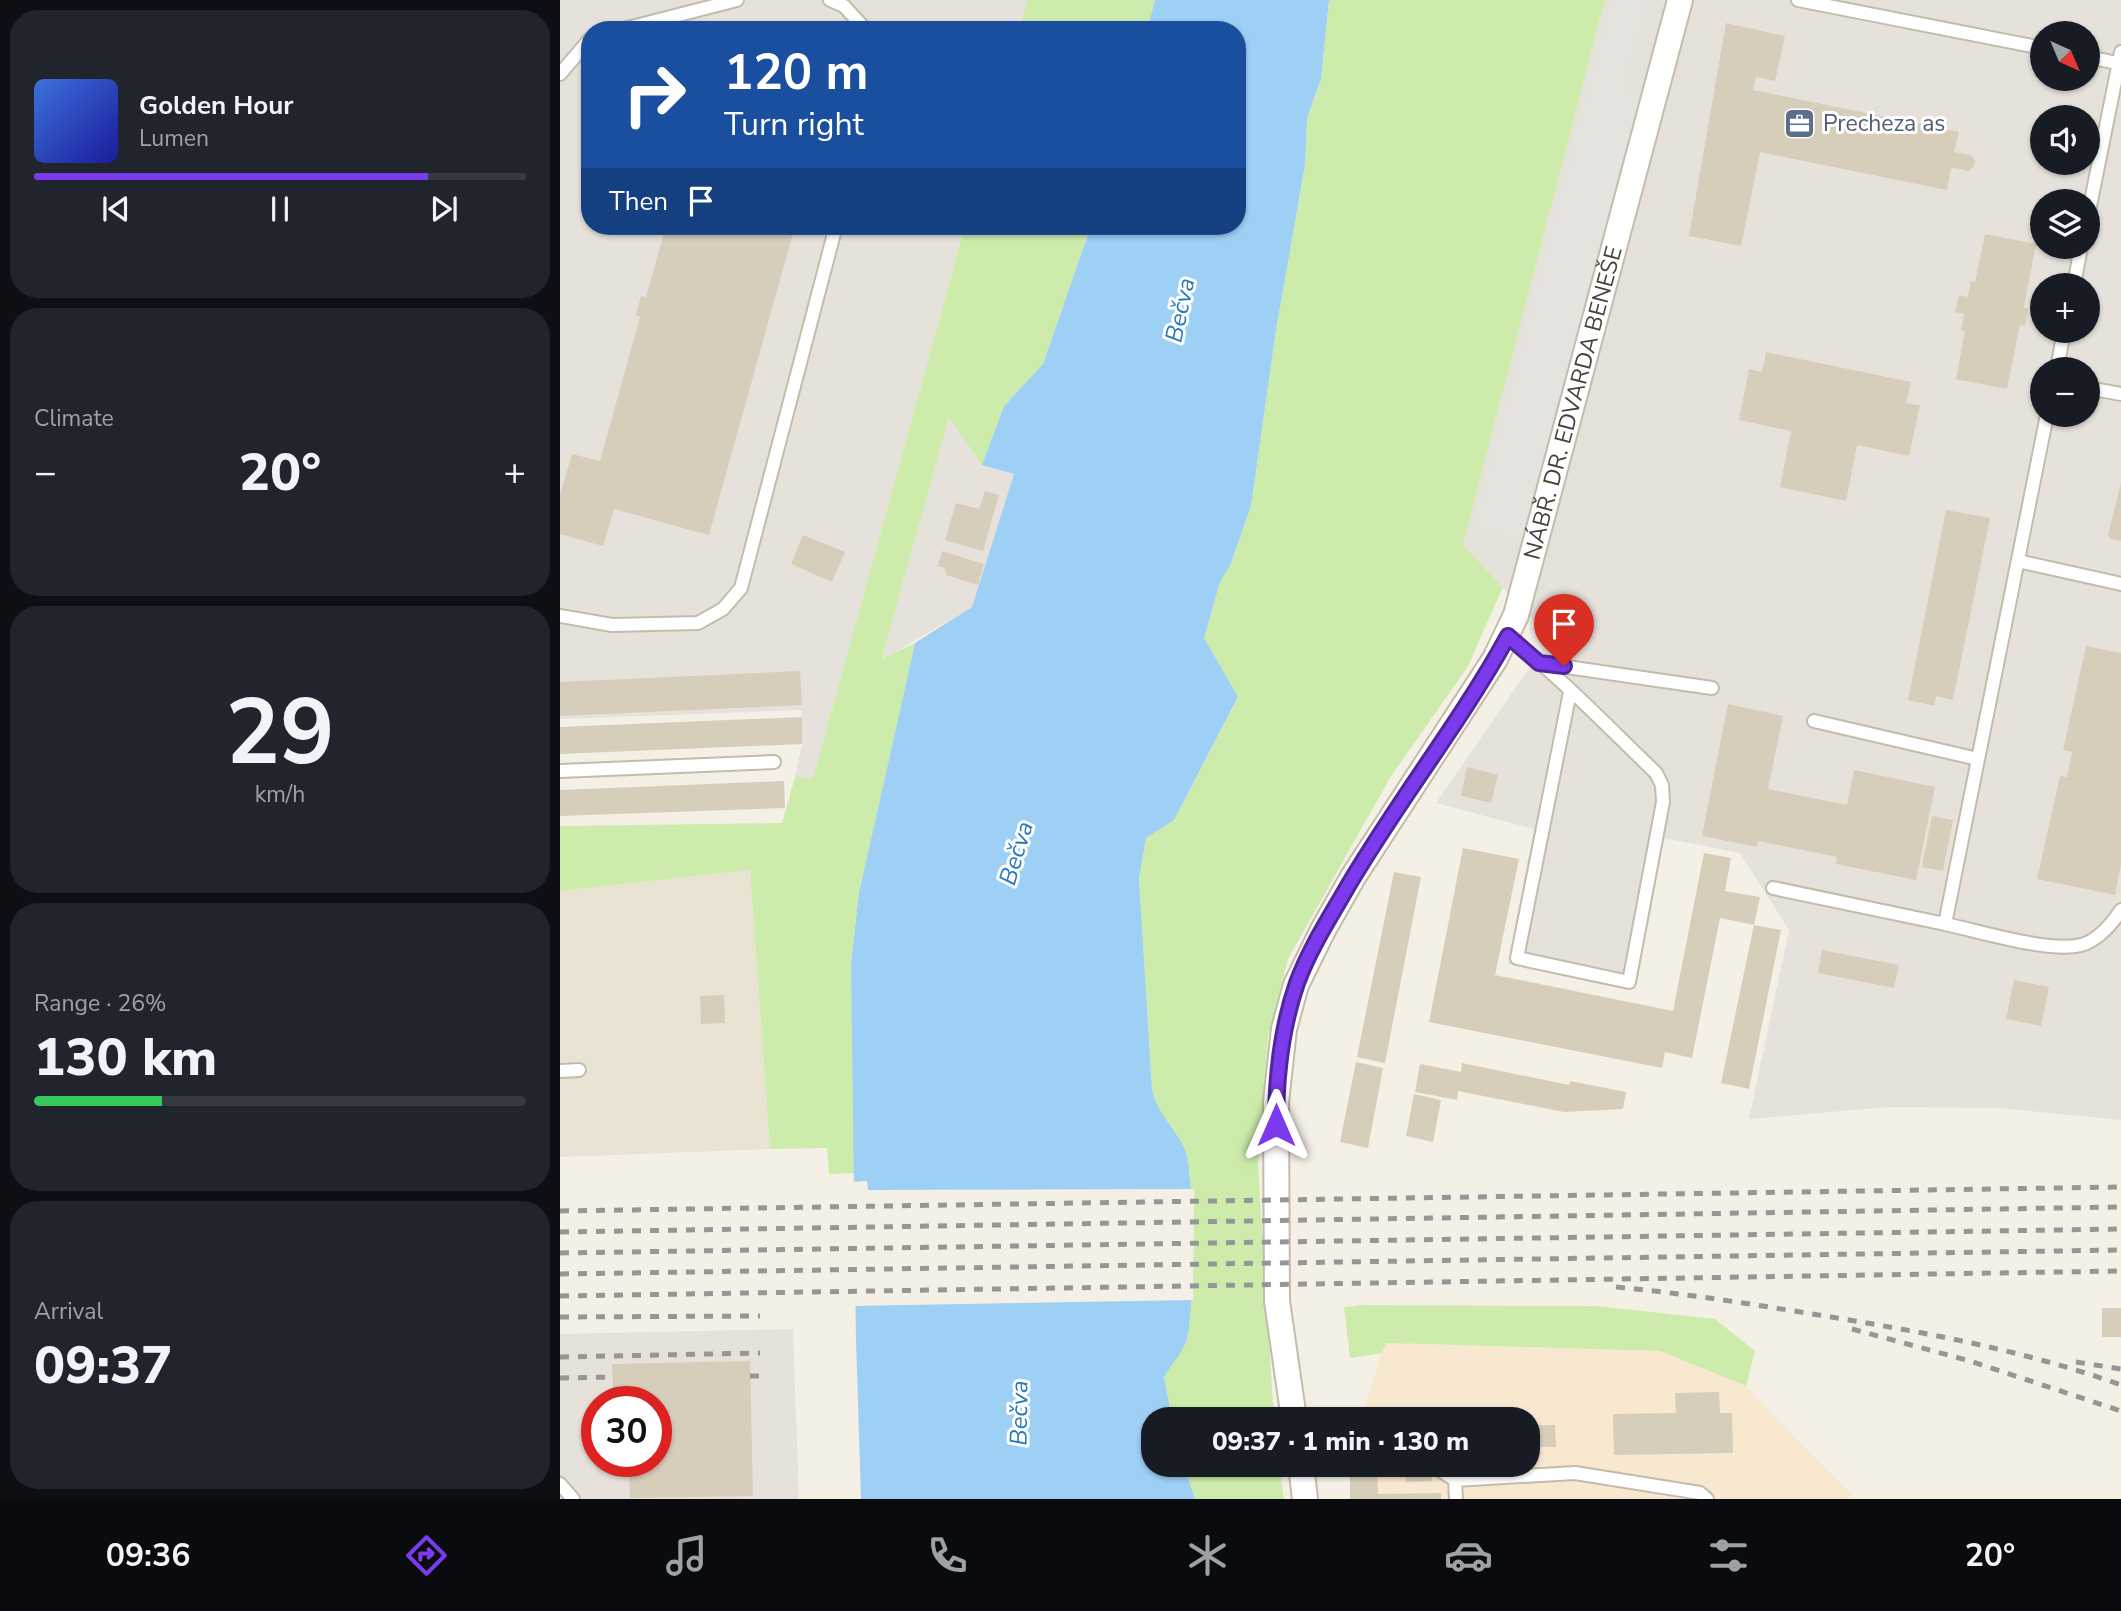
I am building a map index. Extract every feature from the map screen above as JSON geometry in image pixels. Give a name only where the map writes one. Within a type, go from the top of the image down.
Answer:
[{"type":"street","name":"NÁBŘ. DR. EDVARDA BENEŠE","points":[[1292,1407],[1277,1301],[1276,1102],[1284,1029],[1306,961],[1329,919],[1508,636],[1516,615],[1680,0]]},
{"type":"street","points":[[1302,1477],[1305,1499]]},
{"type":"lane","points":[[655,21],[737,0]]},
{"type":"lane","points":[[830,0],[846,3],[859,21]]},
{"type":"lane","points":[[1798,0],[2030,46]]},
{"type":"lane","points":[[560,74],[581,50]]},
{"type":"lane","points":[[2094,189],[2120,60],[2100,58]]},
{"type":"lane","points":[[560,616],[612,625],[698,622],[723,609],[741,588],[834,235]]},
{"type":"lane","points":[[2100,390],[2121,394]]},
{"type":"lane","points":[[1945,924],[2045,427]]},
{"type":"lane","points":[[2018,561],[2121,584]]},
{"type":"lane","points":[[1508,636],[1539,663],[1570,692],[1656,773],[1662,785],[1663,802],[1629,982],[1517,958],[1570,692]]},
{"type":"lane","points":[[1539,663],[1712,688]]},
{"type":"lane","points":[[1814,722],[1978,760]]},
{"type":"lane","points":[[560,771],[774,762]]},
{"type":"lane","points":[[1773,888],[2056,947],[2082,945],[2111,926],[2121,910]]},
{"type":"lane","points":[[560,1070],[579,1070]]},
{"type":"lane","points":[[1450,1477],[1455,1480],[1575,1473],[1700,1493],[1707,1499]]},
{"type":"lane","points":[[1455,1480],[1456,1499]]},
{"type":"lane","points":[[560,1484],[573,1499]]},
{"type":"shaded area","points":[[560,0],[1027,0],[1021,21],[581,21],[581,235],[963,235],[813,778],[795,777],[802,744],[801,710],[560,719]]},
{"type":"shaded area","points":[[1605,0],[2121,0],[2121,1120],[1998,1108],[1891,1107],[1749,1119],[1789,930],[1740,853],[1664,838],[1635,989],[1508,964],[1534,829],[1436,803],[1550,638],[1463,545]]},
{"type":"shaded area","points":[[1610,0],[1648,0],[1624,89],[1661,97],[1543,546],[1473,528]]},
{"type":"shaded area","points":[[949,416],[982,465],[1014,474],[972,607],[882,660]]},
{"type":"shaded area","points":[[750,870],[770,1149],[560,1157],[560,891]]},
{"type":"shaded area","points":[[793,1329],[799,1499],[560,1499],[560,1334]]},
{"type":"shaded area","points":[[1385,1343],[1660,1351],[1746,1386],[1856,1499],[1352,1499],[1353,1477],[1540,1477],[1540,1407],[1365,1407]]},
{"type":"green space","points":[[1027,0],[1155,0],[1149,21],[1021,21]]},
{"type":"green space","points":[[1329,0],[1605,0],[1463,545],[1503,587],[1467,668],[1391,776],[1288,959],[1268,1036],[1258,1165],[1273,1407],[1170,1407],[1164,1377],[1187,1340],[1190,1311],[1190,1173],[1156,1106],[1152,1089],[1139,879],[1146,838],[1174,820],[1238,698],[1204,638],[1220,582],[1230,566],[1251,506],[1276,330],[1305,165],[1307,118],[1321,79]]},
{"type":"green space","points":[[963,235],[1088,235],[1043,364],[1004,406],[982,465],[949,417],[882,659],[915,643],[859,893],[851,963],[855,1173],[829,1174],[827,1148],[770,1149],[750,870],[560,891],[560,826],[782,823],[795,777],[813,778]]},
{"type":"green space","points":[[1596,1306],[1715,1319],[1755,1351],[1746,1386],[1660,1351],[1386,1343],[1382,1353],[1350,1358],[1344,1307]]},
{"type":"green space","points":[[1188,1477],[1281,1477],[1284,1499],[1195,1499]]},
{"type":"water","name":"Bečva","points":[[1155,0],[1329,0],[1321,79],[1307,118],[1305,165],[1276,330],[1251,506],[1230,566],[1220,582],[1204,638],[1238,697],[1174,820],[1146,838],[1139,879],[1152,1089],[1158,1106],[1185,1150],[1192,1213],[1192,1274],[1187,1339],[1164,1377],[1170,1407],[1141,1407],[1141,1477],[1188,1477],[1195,1499],[861,1499],[851,963],[859,893],[915,643],[972,607],[1014,474],[982,465],[1004,406],[1043,364],[1088,235],[1246,235],[1246,21],[1149,21]]},
{"type":"pier","points":[[867,1181],[868,1190],[1194,1189],[1193,1300],[852,1306],[851,1182]]},
{"type":"building","points":[[1726,23],[1785,36],[1775,81],[1756,77],[1753,90],[1959,132],[1954,152],[1971,155],[1975,161],[1974,167],[1968,171],[1951,167],[1947,190],[1760,152],[1741,246],[1689,236]]},
{"type":"building","points":[[1985,234],[2030,243],[2030,259],[2033,259],[2024,307],[2028,309],[2025,326],[2020,325],[2007,389],[1956,379],[1965,331],[1961,330],[1964,314],[1955,312],[1959,295],[1968,297],[1971,281],[1975,282]]},
{"type":"building","points":[[663,235],[792,235],[709,535],[614,509],[603,546],[560,534],[560,495],[572,454],[600,461],[640,317],[636,316],[641,296],[646,297]]},
{"type":"building","points":[[1766,352],[1911,382],[1906,403],[1920,405],[1909,456],[1857,445],[1846,501],[1780,487],[1791,431],[1739,420],[1749,369],[1762,372]]},
{"type":"building","points":[[2121,483],[2121,541],[2111,539],[2108,535]]},
{"type":"building","points":[[985,491],[999,495],[983,551],[945,540],[956,503],[979,509]]},
{"type":"building","points":[[1946,510],[1990,518],[1953,700],[1936,696],[1934,706],[1908,700]]},
{"type":"building","points":[[803,535],[845,552],[832,582],[791,564]]},
{"type":"building","points":[[942,551],[984,564],[978,585],[946,575],[945,568],[938,566]]},
{"type":"building","points":[[2086,646],[2121,653],[2121,864],[2115,895],[2037,879],[2060,776],[2067,777],[2072,752],[2063,750]]},
{"type":"building","points":[[800,671],[802,705],[560,716],[560,682]]},
{"type":"building","points":[[1728,704],[1783,716],[1768,789],[1847,805],[1854,770],[1935,787],[1916,880],[1836,864],[1837,857],[1758,841],[1757,847],[1702,836]]},
{"type":"building","points":[[802,717],[802,744],[560,754],[560,727]]},
{"type":"building","points":[[1467,767],[1498,775],[1491,803],[1461,796]]},
{"type":"building","points":[[784,781],[785,808],[560,816],[560,790]]},
{"type":"building","points":[[1932,816],[1953,820],[1943,871],[1922,867]]},
{"type":"building","points":[[1463,848],[1519,859],[1495,975],[1673,1011],[1704,853],[1731,858],[1725,891],[1760,897],[1754,925],[1720,918],[1692,1058],[1665,1052],[1662,1068],[1429,1022]]},
{"type":"building","points":[[1394,872],[1421,877],[1385,1063],[1357,1057]]},
{"type":"building","points":[[1754,925],[1781,930],[1749,1089],[1721,1083]]},
{"type":"building","points":[[1822,950],[1899,965],[1894,988],[1818,973]]},
{"type":"building","points":[[2014,980],[2049,987],[2041,1026],[2006,1019]]},
{"type":"building","points":[[724,995],[725,1023],[701,1024],[700,996]]},
{"type":"building","points":[[1356,1062],[1383,1068],[1368,1148],[1340,1142]]},
{"type":"building","points":[[1462,1063],[1569,1085],[1570,1081],[1626,1092],[1623,1109],[1564,1112],[1458,1091],[1457,1100],[1415,1092],[1420,1064],[1461,1072]]},
{"type":"building","points":[[1414,1094],[1441,1100],[1433,1142],[1406,1136]]},
{"type":"building","points":[[2102,1308],[2121,1308],[2121,1337],[2102,1337]]},
{"type":"building","points":[[750,1361],[753,1496],[630,1498],[629,1477],[672,1477],[672,1386],[613,1386],[612,1364]]},
{"type":"building","points":[[1719,1392],[1720,1413],[1732,1413],[1733,1453],[1614,1455],[1613,1414],[1676,1413],[1675,1393]]},
{"type":"building","points":[[1540,1425],[1555,1425],[1556,1447],[1540,1447]]},
{"type":"building","points":[[1350,1477],[1377,1477],[1378,1494],[1441,1493],[1441,1499],[1350,1499]]},
{"type":"building","points":[[1406,1477],[1432,1477],[1432,1481],[1406,1482]]},
{"type":"railway","points":[[560,1211],[2121,1187]]},
{"type":"railway","points":[[560,1232],[2121,1207]]},
{"type":"railway","points":[[560,1253],[2121,1229]]},
{"type":"railway","points":[[560,1274],[2121,1250]]},
{"type":"railway","points":[[560,1296],[2121,1271]]},
{"type":"railway","points":[[1616,1287],[1873,1324],[2016,1354],[2121,1385]]},
{"type":"railway","points":[[560,1317],[760,1316]]},
{"type":"railway","points":[[1852,1329],[1970,1361],[2121,1411]]},
{"type":"railway","points":[[560,1357],[760,1353]]},
{"type":"railway","points":[[2076,1362],[2121,1369]]},
{"type":"railway","points":[[750,1376],[760,1376]]},
{"type":"railway","points":[[560,1378],[612,1377]]},
{"type":"place","name":"Precheza as","points":[[1800,123]]},
{"type":"route","points":[[1276,1125],[1278,1074],[1284,1029],[1296,985],[1306,961],[1353,877],[1496,659],[1508,636],[1539,663],[1564,666]]}]
